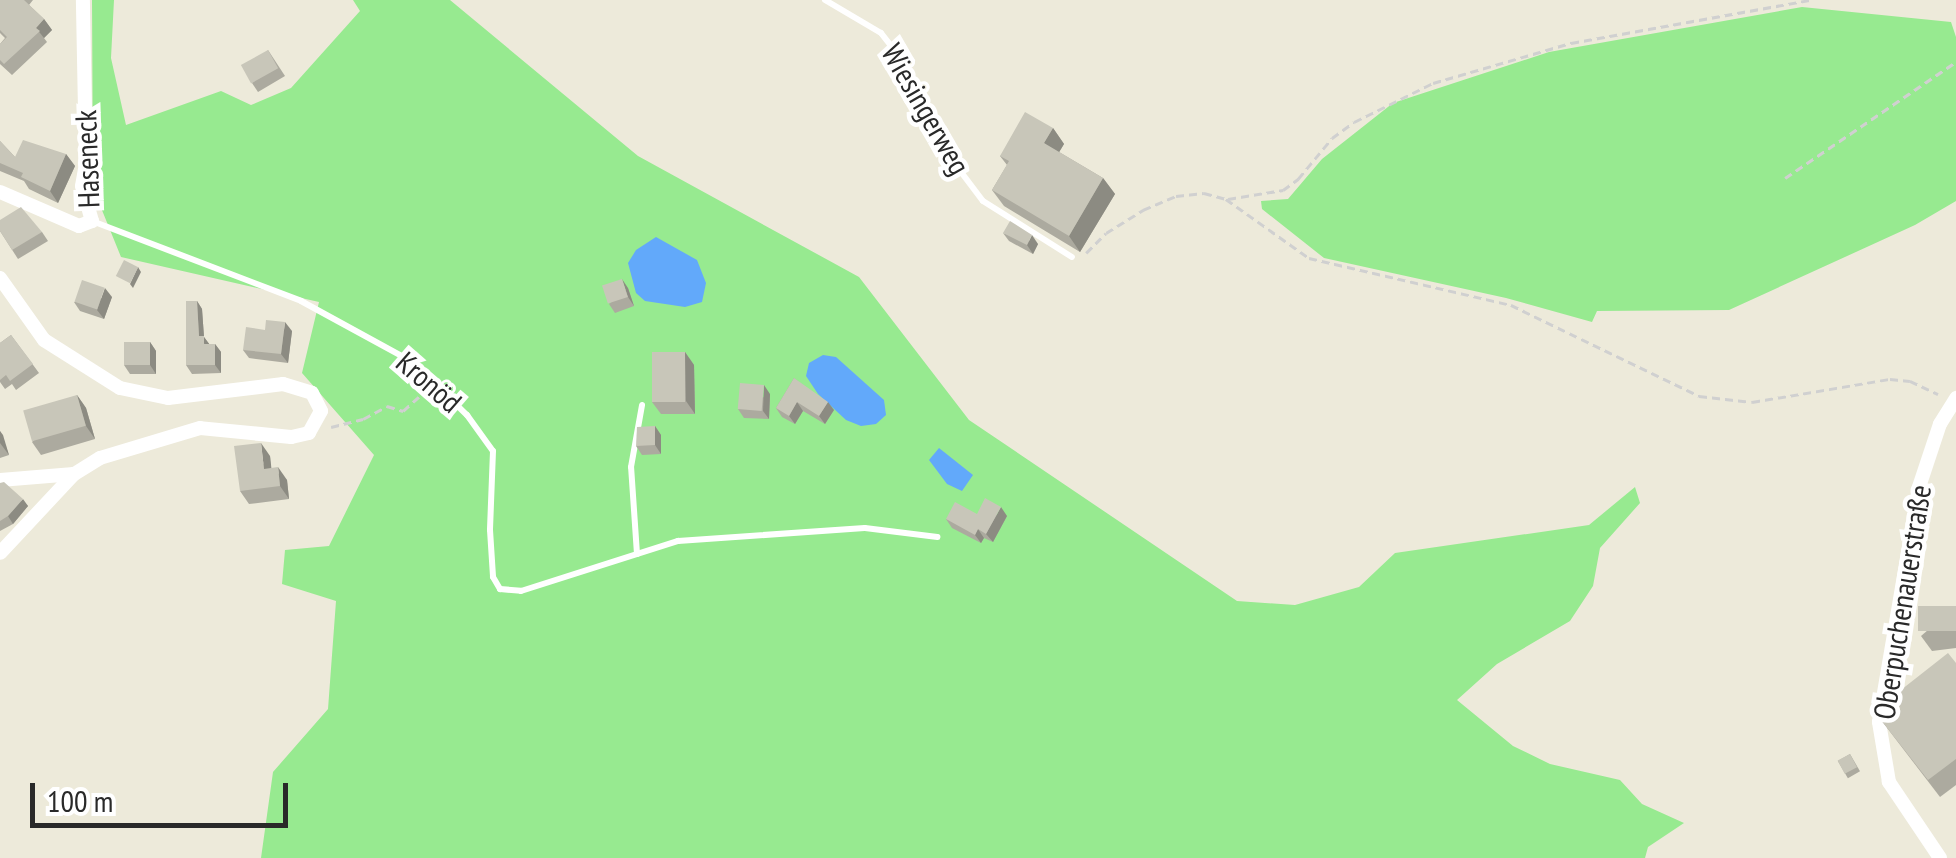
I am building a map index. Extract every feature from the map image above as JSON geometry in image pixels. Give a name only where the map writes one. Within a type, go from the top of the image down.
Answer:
[{"type":"street","name":"Haseneck","points":[[0,192],[78,226],[92,221],[82,186],[86,163],[83,0]]},
{"type":"street","points":[[0,278],[44,340],[120,388],[168,398],[262,385],[297,387],[312,394],[321,412],[314,429],[291,436],[231,428],[183,430],[125,448],[74,474],[0,553]]},
{"type":"street","name":"Oberpuchenauerstraße","points":[[1940,858],[1889,782],[1880,722],[1919,487],[1929,450],[1953,401]]},
{"type":"street","points":[[0,480],[74,474]]},
{"type":"lane","name":"Wiesingerweg","points":[[825,0],[881,33],[896,52],[958,168],[983,202],[1072,256]]},
{"type":"lane","name":"Kronöd","points":[[92,221],[301,301],[413,362],[467,415],[494,451],[490,530],[493,577],[500,589],[521,591],[678,541],[787,530],[865,528],[937,538]]},
{"type":"lane","points":[[636,554],[631,467],[642,405]]},
{"type":"path","points":[[1226,199],[1283,190],[1298,180],[1343,130],[1433,82],[1571,43],[1809,0]]},
{"type":"path","points":[[1786,178],[1956,62]]},
{"type":"path","points":[[1072,256],[1084,255],[1120,222],[1176,196],[1204,193],[1226,199],[1309,258],[1511,305],[1699,396],[1752,402],[1890,379],[1930,388],[1953,401]]},
{"type":"path","points":[[314,429],[364,419],[387,406],[403,411],[422,396],[432,380]]},
{"type":"green space","points":[[92,0],[114,0],[111,58],[126,125],[221,91],[251,105],[291,88],[360,11],[353,0],[450,0],[638,156],[859,277],[969,420],[1237,601],[1295,605],[1359,587],[1395,553],[1589,525],[1635,487],[1640,503],[1600,548],[1593,586],[1570,621],[1497,664],[1457,700],[1513,746],[1550,764],[1620,780],[1642,804],[1684,823],[1648,847],[1645,858],[261,858],[273,772],[328,709],[336,601],[282,584],[285,550],[329,546],[374,455],[302,373],[319,302],[121,257],[93,188]]},
{"type":"green space","points":[[1802,7],[1951,22],[1956,37],[1956,201],[1915,225],[1729,310],[1597,311],[1592,322],[1506,298],[1324,258],[1262,209],[1261,201],[1288,199],[1322,159],[1393,103],[1549,52]]},
{"type":"water","points":[[656,237],[697,260],[706,283],[702,302],[685,307],[645,301],[636,293],[628,263],[636,250]]},
{"type":"water","points":[[823,355],[836,357],[884,400],[886,415],[876,424],[861,426],[846,420],[818,394],[806,376],[809,363]]},
{"type":"water","points":[[939,448],[973,475],[962,491],[947,484],[929,460]]},
{"type":"building","points":[[0,0],[24,0],[44,19],[36,28],[40,31],[4,64],[0,60],[0,44],[7,37],[0,30]]},
{"type":"building","points":[[268,50],[278,68],[251,83],[241,65]]},
{"type":"building","points":[[1025,112],[1053,128],[1044,143],[1103,178],[1069,236],[992,190],[1009,161],[1000,156]]},
{"type":"building","points":[[23,140],[66,154],[50,191],[0,163],[0,141],[15,157]]},
{"type":"building","points":[[21,207],[42,232],[12,250],[0,231],[0,220]]},
{"type":"building","points":[[1010,221],[1032,235],[1027,245],[1003,233]]},
{"type":"building","points":[[124,260],[138,267],[130,283],[116,276]]},
{"type":"building","points":[[622,279],[628,297],[608,304],[602,285]]},
{"type":"building","points":[[82,280],[105,288],[97,310],[75,302]]},
{"type":"building","points":[[186,301],[197,301],[199,336],[204,336],[204,344],[215,344],[215,365],[186,365]]},
{"type":"building","points":[[266,320],[285,322],[281,354],[243,350],[246,327],[265,330]]},
{"type":"building","points":[[11,335],[33,364],[10,381],[6,375],[0,380],[0,343]]},
{"type":"building","points":[[124,342],[150,342],[150,365],[124,365]]},
{"type":"building","points":[[652,352],[685,352],[685,402],[652,402]]},
{"type":"building","points":[[794,378],[828,402],[819,416],[797,402],[789,416],[776,408]]},
{"type":"building","points":[[740,383],[764,385],[762,411],[738,409]]},
{"type":"building","points":[[77,395],[86,426],[32,441],[23,410]]},
{"type":"building","points":[[655,426],[655,445],[636,446],[637,427]]},
{"type":"building","points":[[261,443],[264,469],[278,467],[280,486],[240,491],[234,446]]},
{"type":"building","points":[[4,482],[23,499],[0,521],[0,483]]},
{"type":"building","points":[[985,498],[1001,507],[986,534],[978,529],[975,535],[946,519],[955,502],[977,514]]},
{"type":"building","points":[[1918,606],[1956,606],[1956,631],[1918,631]]},
{"type":"building","points":[[1948,653],[1956,663],[1956,759],[1928,780],[1881,720],[1899,705],[1892,697]]},
{"type":"building","points":[[1850,754],[1857,767],[1845,774],[1838,761]]}]
